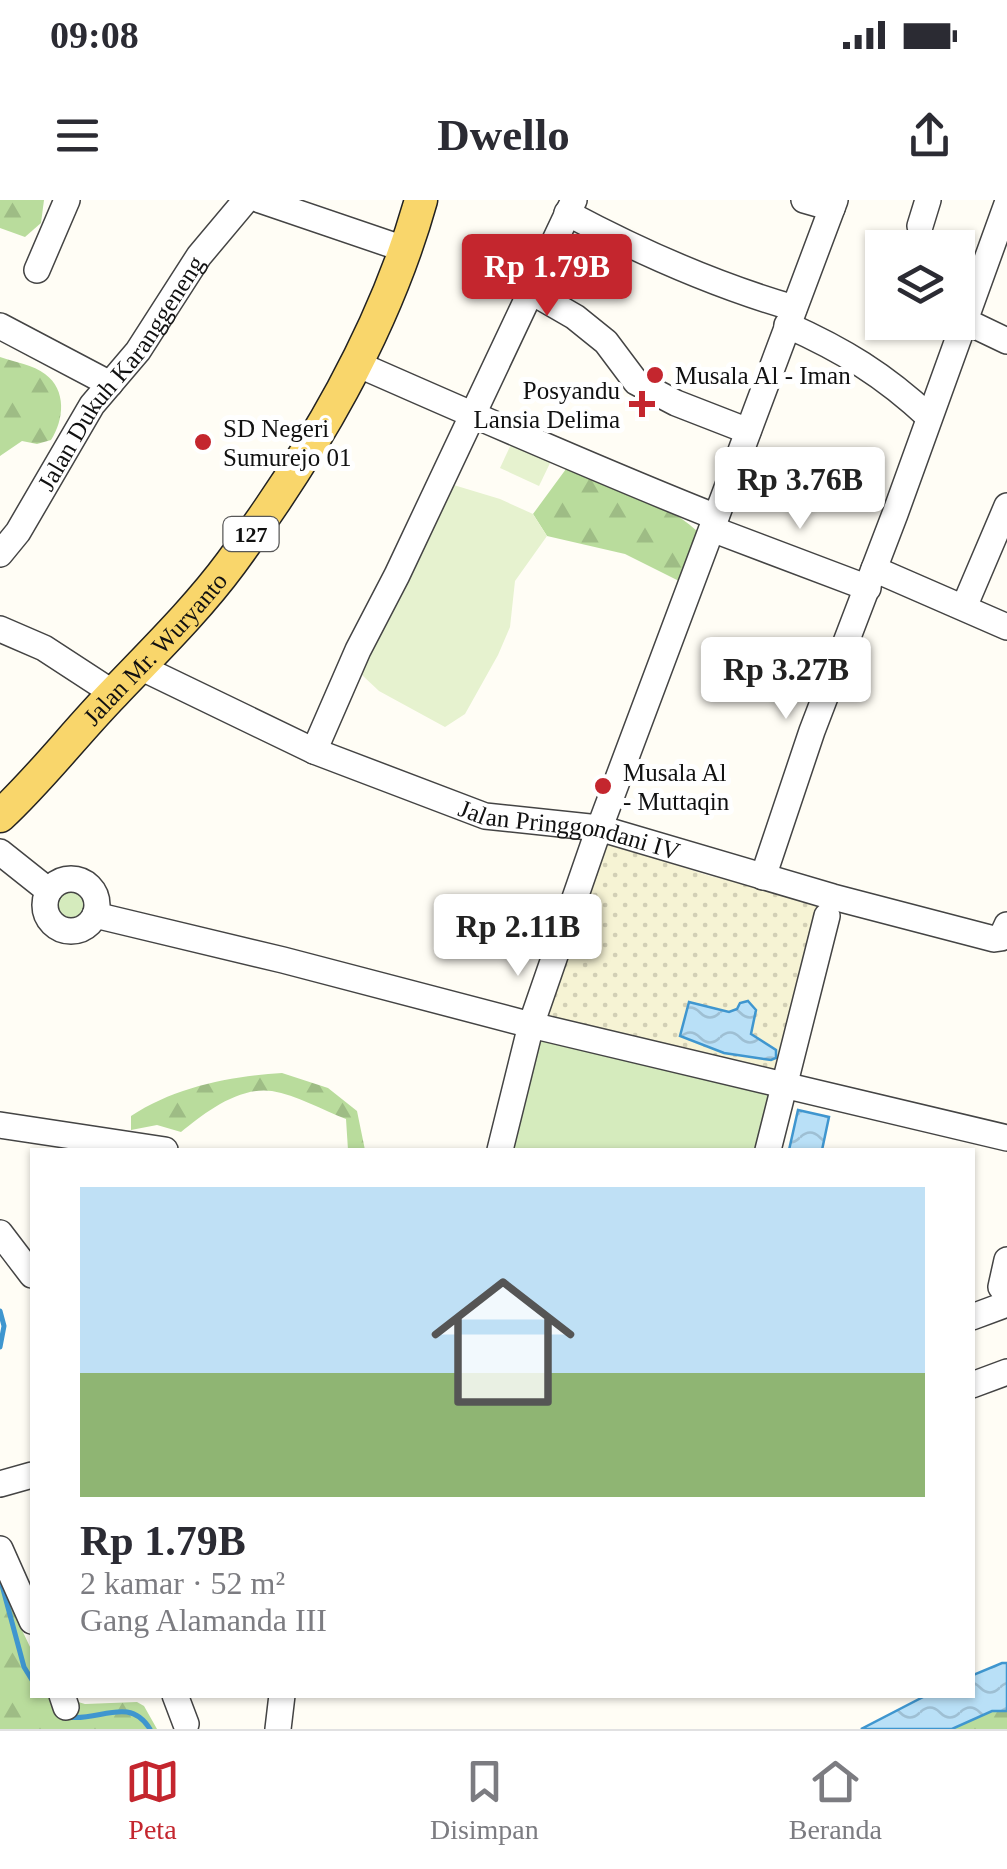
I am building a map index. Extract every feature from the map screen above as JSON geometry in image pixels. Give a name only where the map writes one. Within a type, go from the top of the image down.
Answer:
[{"type":"main road","name":"Jalan Mr. Wuryanto","points":[[0,816],[230,566],[318,436],[357,364],[407,250],[421,200]]},
{"type":"street","points":[[37,270],[67,200]]},
{"type":"street","name":"Jalan Dukuh Karanggeneng","points":[[0,554],[18,532],[92,406],[138,351],[200,256],[246,200]]},
{"type":"street","points":[[260,200],[407,250]]},
{"type":"street","points":[[500,1148],[531,1025],[599,828],[833,204],[804,200]]},
{"type":"street","points":[[920,226],[928,200]]},
{"type":"street","points":[[975,290],[1007,204]]},
{"type":"street","points":[[314,751],[358,650],[530,291],[566,205],[629,246],[790,316],[894,385],[929,417]]},
{"type":"street","points":[[530,291],[575,317],[606,342],[636,382],[676,403],[748,430]]},
{"type":"street","points":[[0,326],[110,384]]},
{"type":"street","points":[[975,326],[1007,342]]},
{"type":"street","points":[[763,877],[812,731],[957,340]]},
{"type":"street","points":[[357,364],[714,523],[964,607],[1007,627]]},
{"type":"street","points":[[964,607],[1007,506]]},
{"type":"street","points":[[0,629],[44,648],[114,694]]},
{"type":"street","name":"Jalan Pringgondani IV","points":[[140,666],[314,751],[484,816],[599,828],[994,939],[1001,938],[1007,924]]},
{"type":"street","points":[[0,852],[49,892]]},
{"type":"street","points":[[66,879],[78,879],[94,893],[95,915],[91,922],[76,930],[60,928],[45,908],[49,892],[66,879]]},
{"type":"street","points":[[95,915],[531,1025],[1007,1138]]},
{"type":"street","points":[[768,1148],[827,916]]},
{"type":"street","points":[[0,1124],[152,1148]]},
{"type":"street","points":[[0,1233],[30,1271]]},
{"type":"street","points":[[975,1315],[1004,1295],[1007,1260]]},
{"type":"street","points":[[975,1384],[1007,1372]]},
{"type":"street","points":[[0,1484],[30,1476]]},
{"type":"street","points":[[0,1549],[30,1611]]},
{"type":"street","points":[[176,1698],[186,1724]]},
{"type":"street","points":[[278,1729],[282,1698]]},
{"type":"shaded area","points":[[604,842],[710,876],[827,903],[780,1079],[538,1021]]},
{"type":"green space","points":[[0,200],[44,200],[41,223],[25,237],[0,228]]},
{"type":"green space","points":[[0,357],[45,374],[57,388],[61,406],[59,424],[51,440],[37,444],[22,441],[0,456]]},
{"type":"green space","points":[[513,440],[552,459],[539,486],[500,468]]},
{"type":"green space","points":[[566,469],[652,502],[697,531],[695,555],[681,582],[625,554],[547,536],[533,514]]},
{"type":"green space","points":[[447,483],[533,514],[547,536],[515,581],[510,627],[498,655],[465,714],[445,727],[379,691],[362,675]]},
{"type":"green space","points":[[71,885],[85,891],[91,905],[85,919],[71,925],[57,919],[51,905],[57,891]]},
{"type":"green space","points":[[535,1033],[779,1087],[764,1148],[506,1148]]},
{"type":"green space","points":[[282,1073],[328,1088],[357,1111],[365,1148],[348,1148],[346,1119],[272,1091],[235,1097],[181,1132],[157,1125],[131,1130],[131,1116],[166,1097],[243,1077]]},
{"type":"green space","points":[[0,1563],[30,1647],[30,1698],[64,1698],[85,1704],[137,1702],[144,1706],[157,1729],[0,1729]]},
{"type":"green space","points":[[992,1711],[1007,1711],[1007,1729],[952,1729]]},
{"type":"water","points":[[748,1001],[756,1010],[751,1034],[776,1050],[776,1058],[724,1053],[680,1036],[689,1002],[729,1012]]},
{"type":"water","points":[[798,1110],[829,1117],[822,1148],[789,1148]]},
{"type":"water","points":[[1007,1663],[1007,1711],[992,1711],[952,1729],[861,1729],[921,1698],[975,1698],[975,1674]]},
{"type":"waterway","points":[[0,1311],[4,1326],[0,1347]]},
{"type":"waterway","points":[[0,1578],[30,1677]]},
{"type":"waterway","points":[[68,1717],[133,1713],[150,1729]]},
{"type":"place","name":"Musala Al - Iman","points":[[655,375]]},
{"type":"place","name":"Posyandu Lansia Delima","points":[[642,404]]},
{"type":"place","name":"SD Negeri Sumurejo 01","points":[[203,442]]},
{"type":"place","name":"Musala Al - Muttaqin","points":[[603,786]]}]
